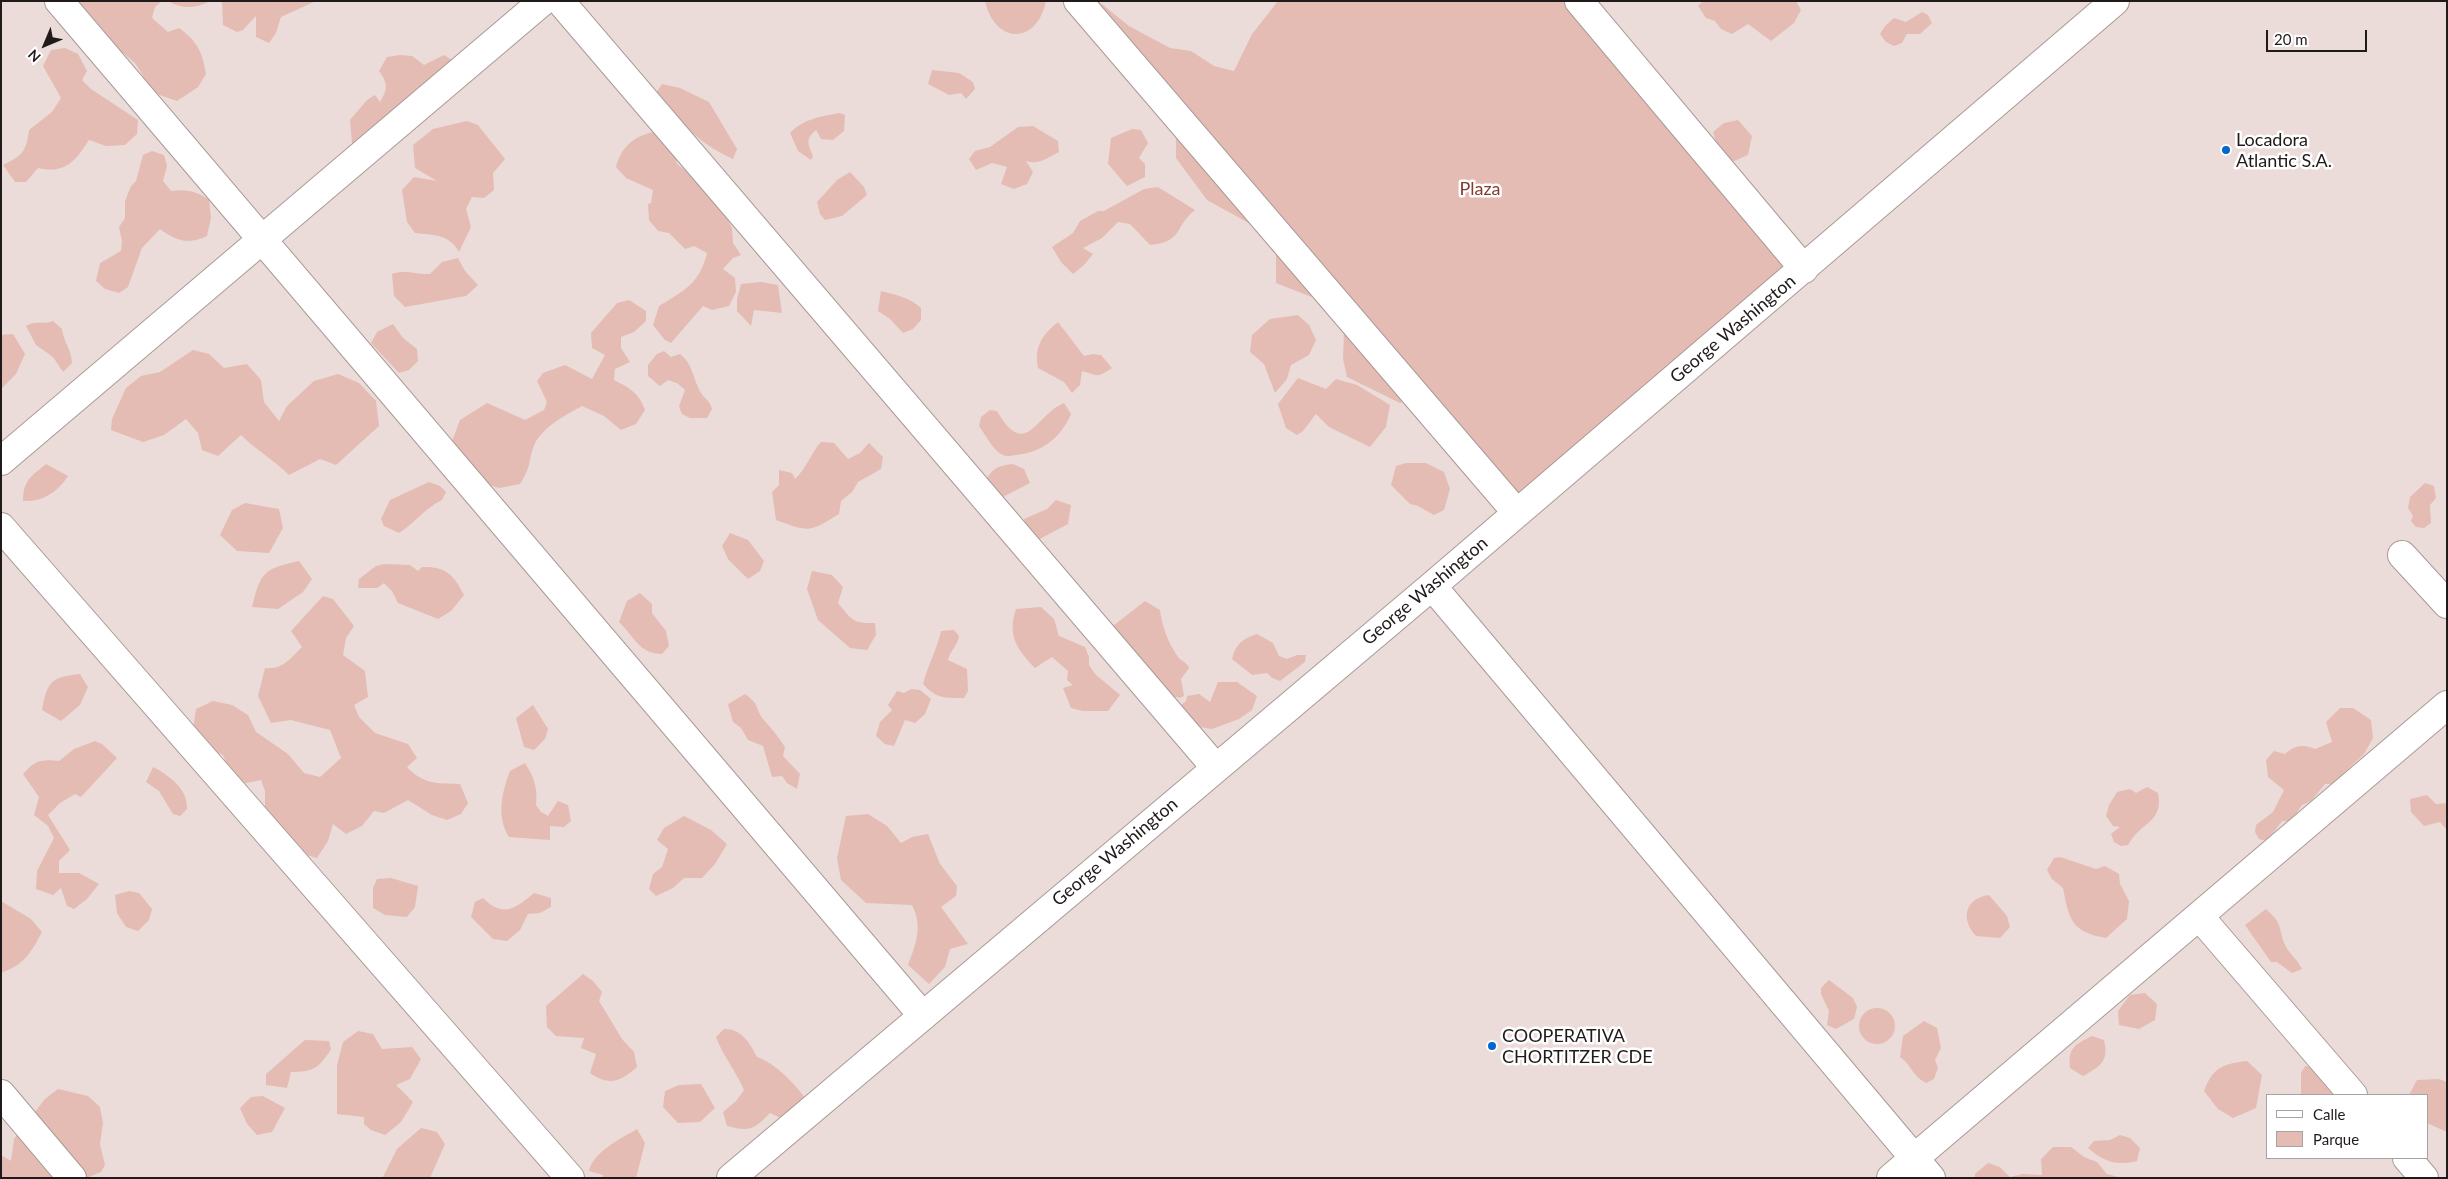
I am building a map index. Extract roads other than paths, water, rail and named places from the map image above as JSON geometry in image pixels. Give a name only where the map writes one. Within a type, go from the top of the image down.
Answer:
[{"type":"street","points":[[59,1],[263,238],[923,1016]]},
{"type":"street","points":[[1,461],[543,1]]},
{"type":"street","points":[[560,1],[1216,768]]},
{"type":"street","points":[[1078,1],[1516,513]]},
{"type":"street","points":[[1579,1],[1804,269]]},
{"type":"street","name":"George Washington","points":[[732,1178],[1804,269],[2100,6]]},
{"type":"street","points":[[1,527],[570,1178]]},
{"type":"street","points":[[2402,555],[2447,604]]},
{"type":"street","points":[[1432,586],[1923,1168]]},
{"type":"street","points":[[1891,1178],[1923,1168],[2199,916],[2447,705]]},
{"type":"street","points":[[2199,916],[2352,1094]]},
{"type":"street","points":[[1,1094],[72,1178]]},
{"type":"street","points":[[2408,1159],[2424,1178]]},
{"type":"place","name":"Locadora Atlantic S.A.","points":[[2226,150]]},
{"type":"place","name":"COOPERATIVA CHORTITZER CDE","points":[[1492,1046]]},
{"type":"park label","name":"Plaza","points":[[1480,189]]}]
